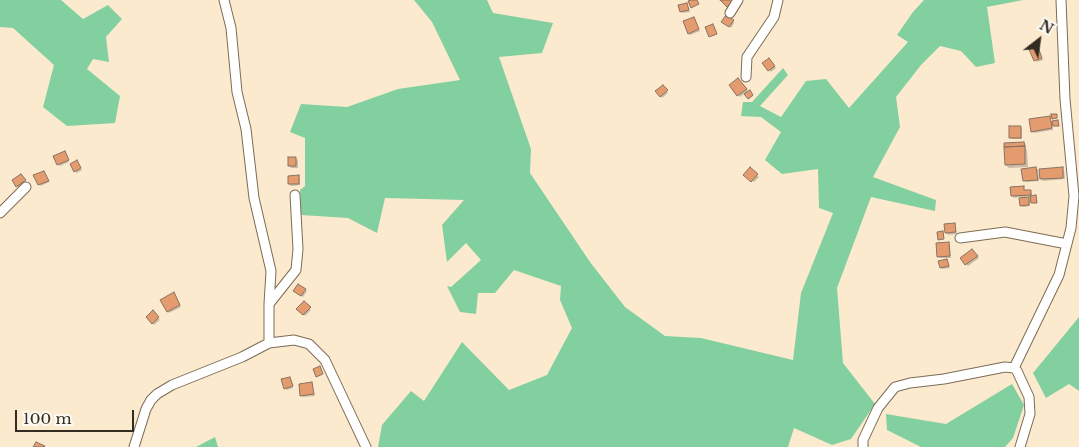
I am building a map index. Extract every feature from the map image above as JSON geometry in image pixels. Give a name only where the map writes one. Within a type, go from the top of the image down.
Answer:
[{"type":"street","points":[[224,0],[231,28],[237,92],[246,129],[254,198],[271,271],[268,304],[269,343]]},
{"type":"street","points":[[730,13],[738,0]]},
{"type":"street","points":[[746,77],[747,57],[774,17],[778,0]]},
{"type":"street","points":[[1014,368],[1059,275],[1067,244],[1074,196],[1065,99],[1061,0]]},
{"type":"street","points":[[0,213],[26,187]]},
{"type":"street","points":[[268,304],[296,270],[298,249],[295,195]]},
{"type":"street","points":[[960,238],[1005,232],[1067,244]]},
{"type":"street","points":[[134,447],[146,409],[157,394],[172,385],[242,357],[269,343],[294,340],[309,344],[325,360],[366,447]]},
{"type":"street","points":[[863,447],[863,440],[878,408],[895,387],[910,382],[944,379],[1005,367],[1014,368]]},
{"type":"street","points":[[1014,368],[1028,392],[1030,404],[1028,425],[1020,447]]},
{"type":"green space","points":[[0,0],[61,0],[83,19],[108,5],[122,19],[106,37],[109,62],[93,59],[87,69],[120,96],[115,123],[67,126],[43,107],[54,65],[13,28],[0,27]]},
{"type":"green space","points":[[414,0],[487,0],[493,13],[553,23],[542,53],[499,57],[531,149],[530,173],[590,262],[625,307],[665,336],[701,338],[793,360],[801,293],[833,213],[819,208],[818,169],[782,174],[765,160],[781,132],[761,117],[741,116],[743,102],[752,102],[783,68],[788,75],[760,106],[781,117],[806,81],[826,79],[849,108],[908,42],[897,35],[924,0],[1023,0],[987,7],[995,63],[976,67],[961,51],[940,46],[921,65],[896,97],[900,127],[873,177],[936,200],[935,211],[871,197],[837,288],[843,363],[875,404],[851,439],[832,445],[794,428],[788,447],[378,447],[382,425],[411,391],[424,401],[462,342],[509,390],[547,375],[572,328],[560,300],[561,286],[514,270],[495,293],[478,293],[476,314],[460,312],[447,286],[451,287],[481,260],[466,243],[447,262],[442,225],[464,200],[385,198],[377,233],[348,218],[301,215],[300,190],[305,186],[305,138],[290,132],[301,104],[347,107],[398,89],[460,80],[432,22]]},
{"type":"green space","points":[[1079,317],[1079,391],[1069,384],[1046,398],[1033,373]]},
{"type":"green space","points":[[1012,384],[1024,405],[1013,438],[1005,447],[921,447],[887,430],[886,414],[946,424]]},
{"type":"green space","points":[[215,437],[218,447],[196,447]]},
{"type":"building","points":[[697,0],[699,4],[691,8],[688,1]]},
{"type":"building","points":[[720,0],[734,0],[727,7]]},
{"type":"building","points":[[687,3],[689,10],[680,12],[678,5]]},
{"type":"building","points":[[726,15],[734,20],[729,27],[721,22]]},
{"type":"building","points":[[694,17],[699,29],[688,34],[683,21]]},
{"type":"building","points":[[713,24],[717,34],[709,37],[705,27]]},
{"type":"building","points":[[1037,44],[1042,58],[1034,61],[1028,47]]},
{"type":"building","points":[[769,58],[775,66],[768,71],[762,63]]},
{"type":"building","points":[[738,78],[747,89],[737,96],[729,85]]},
{"type":"building","points":[[663,85],[668,90],[660,97],[655,91]]},
{"type":"building","points":[[750,90],[753,95],[748,99],[744,94]]},
{"type":"building","points":[[1051,114],[1057,114],[1057,118],[1052,119]]},
{"type":"building","points":[[1050,116],[1052,128],[1031,132],[1029,119]]},
{"type":"building","points":[[1058,120],[1059,126],[1053,126],[1052,121]]},
{"type":"building","points":[[1009,126],[1021,126],[1021,138],[1009,138]]},
{"type":"building","points":[[1024,142],[1025,146],[1004,147],[1004,143]]},
{"type":"building","points":[[1025,146],[1025,164],[1005,165],[1004,147]]},
{"type":"building","points":[[65,151],[69,160],[57,165],[53,156]]},
{"type":"building","points":[[288,157],[296,157],[296,166],[288,166]]},
{"type":"building","points":[[77,160],[81,168],[74,172],[70,164]]},
{"type":"building","points":[[750,167],[758,174],[751,182],[743,175]]},
{"type":"building","points":[[1036,167],[1038,180],[1023,181],[1021,169]]},
{"type":"building","points":[[1063,167],[1063,178],[1040,179],[1039,169]]},
{"type":"building","points":[[44,171],[49,181],[38,185],[33,175]]},
{"type":"building","points":[[21,174],[26,180],[16,187],[12,180]]},
{"type":"building","points":[[299,175],[299,184],[288,184],[288,176]]},
{"type":"building","points":[[1024,186],[1024,190],[1031,190],[1031,195],[1011,196],[1010,187]]},
{"type":"building","points":[[1036,195],[1037,203],[1031,203],[1030,196]]},
{"type":"building","points":[[1029,197],[1029,205],[1020,206],[1019,198]]},
{"type":"building","points":[[955,223],[956,232],[945,233],[944,224]]},
{"type":"building","points":[[943,231],[944,239],[938,240],[937,232]]},
{"type":"building","points":[[949,242],[950,256],[937,257],[936,243]]},
{"type":"building","points":[[972,249],[978,256],[965,265],[960,258]]},
{"type":"building","points":[[947,259],[949,266],[940,268],[938,261]]},
{"type":"building","points":[[298,284],[306,289],[301,296],[293,291]]},
{"type":"building","points":[[174,292],[180,305],[167,312],[160,300]]},
{"type":"building","points":[[304,301],[311,307],[303,315],[296,309]]},
{"type":"building","points":[[153,310],[159,317],[152,324],[146,317]]},
{"type":"building","points":[[320,366],[323,374],[316,377],[313,369]]},
{"type":"building","points":[[290,377],[293,386],[284,389],[281,379]]},
{"type":"building","points":[[312,382],[314,394],[300,396],[299,384]]},
{"type":"building","points":[[36,442],[45,446],[33,447]]}]
